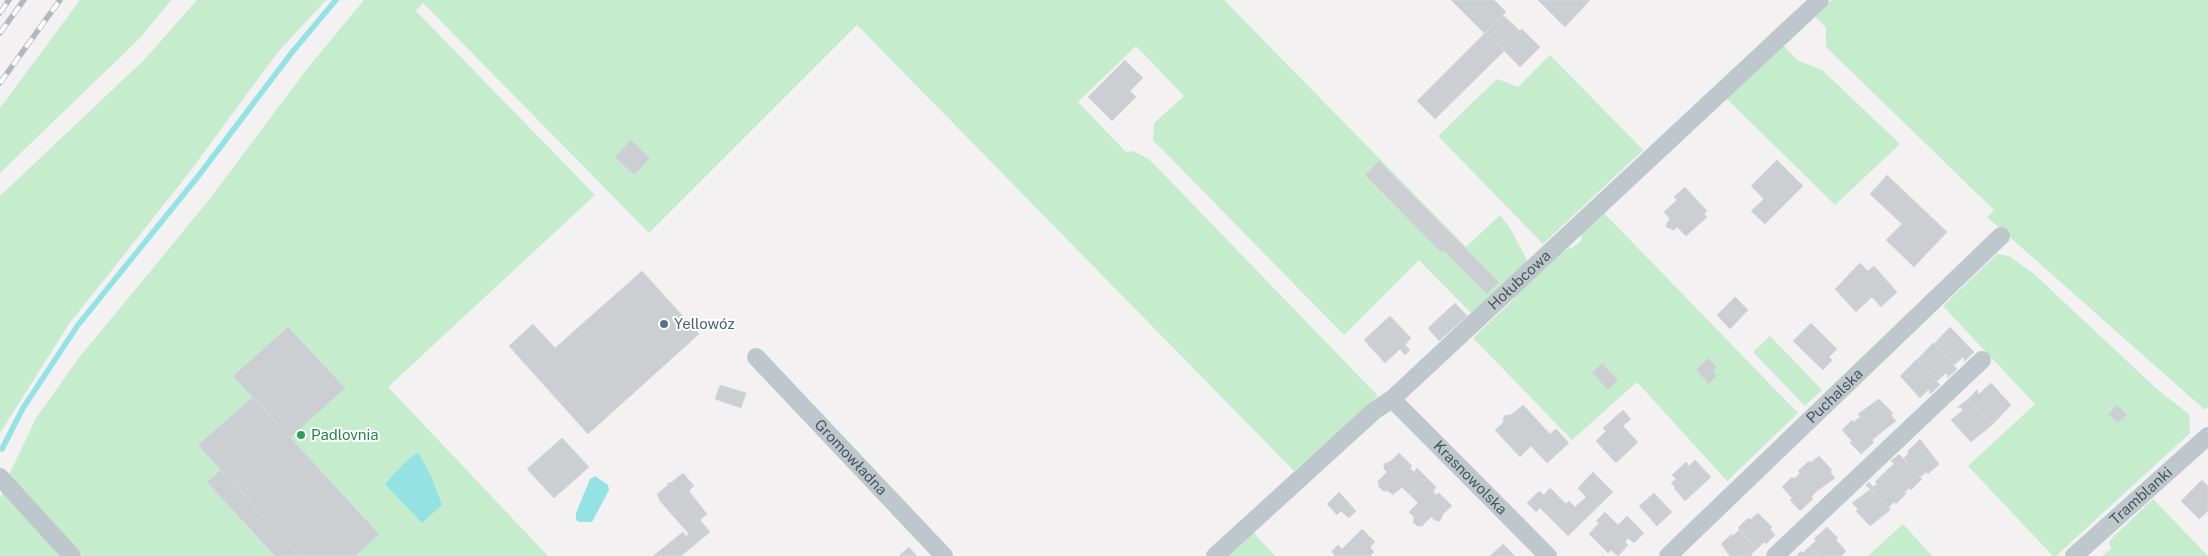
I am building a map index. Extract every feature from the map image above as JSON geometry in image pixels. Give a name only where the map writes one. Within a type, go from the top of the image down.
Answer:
[{"type":"street","name":"Hołubcowa","points":[[1215,556],[1374,411],[1392,399],[1820,0]]},
{"type":"street","name":"Puchalska","points":[[1668,556],[2001,236]]},
{"type":"street","name":"Gromowładna","points":[[756,358],[944,556]]},
{"type":"street","points":[[1775,556],[1982,360]]},
{"type":"street","name":"Krasnowolska","points":[[1392,399],[1548,556]]},
{"type":"street","name":"Tramblanki","points":[[2074,556],[2208,436]]},
{"type":"street","points":[[0,477],[72,556]]},
{"type":"green space","points":[[80,0],[171,0],[141,37],[0,173],[0,108]]},
{"type":"green space","points":[[197,0],[326,0],[278,52],[188,174],[69,324],[0,433],[0,196],[145,59]]},
{"type":"green space","points":[[364,0],[1224,0],[1466,247],[1500,215],[1510,228],[1527,260],[1525,264],[1471,313],[1419,260],[1344,335],[1153,140],[1154,123],[1184,96],[1136,46],[1078,102],[1126,152],[1133,151],[1149,159],[1378,396],[1294,471],[857,25],[649,233],[423,3],[416,11],[595,195],[388,387],[548,556],[83,556],[9,475],[36,418],[78,359],[209,200],[306,70]]},
{"type":"green space","points":[[1832,0],[2208,0],[2208,407],[2205,410],[1987,217],[1994,210],[1826,47],[1826,28],[1815,16]]},
{"type":"green space","points":[[1783,45],[1797,60],[1822,70],[1900,144],[1835,205],[1726,98]]},
{"type":"green space","points":[[1550,55],[1643,150],[1543,244],[1438,136],[1497,79],[1518,87]]},
{"type":"green space","points":[[1604,213],[1798,413],[1727,481],[1637,382],[1572,440],[1473,338],[1515,298],[1514,295],[1563,250],[1572,248],[1582,240],[1581,235]]},
{"type":"green space","points":[[1997,254],[2009,256],[2034,274],[2159,391],[2189,414],[2190,433],[2056,556],[2053,556],[1968,466],[2035,404],[1943,306]]},
{"type":"green space","points":[[1770,336],[1822,390],[1805,406],[1753,352]]},
{"type":"green space","points":[[3,491],[62,556],[0,556],[0,497]]},
{"type":"green space","points":[[2153,499],[2208,556],[2102,556],[2111,549],[2109,541]]},
{"type":"green space","points":[[1903,524],[1932,556],[1868,556]]},
{"type":"green space","points":[[1253,532],[1275,556],[1227,556]]},
{"type":"water","points":[[418,452],[432,478],[442,505],[422,523],[385,484],[405,462]]},
{"type":"water","points":[[595,476],[608,485],[609,490],[592,522],[579,522],[576,520],[576,513],[590,479]]},
{"type":"building","points":[[1451,0],[1494,0],[1506,12],[1484,33]]},
{"type":"building","points":[[1538,0],[1590,0],[1565,27]]},
{"type":"building","points":[[1503,15],[1520,31],[1522,29],[1540,47],[1520,67],[1486,32]]},
{"type":"building","points":[[1486,32],[1504,51],[1435,119],[1417,101]]},
{"type":"building","points":[[1125,60],[1143,78],[1130,91],[1136,97],[1112,121],[1088,97]]},
{"type":"building","points":[[631,140],[650,158],[634,175],[615,157]]},
{"type":"building","points":[[1777,160],[1803,186],[1765,224],[1751,211],[1764,199],[1751,186]]},
{"type":"building","points":[[1379,161],[1499,282],[1487,294],[1444,251],[1442,253],[1365,175]]},
{"type":"building","points":[[1887,175],[1947,232],[1914,267],[1886,240],[1902,224],[1870,194]]},
{"type":"building","points":[[1685,187],[1707,211],[1704,214],[1707,217],[1686,236],[1677,227],[1674,230],[1666,227],[1670,219],[1664,212],[1677,200],[1674,197]]},
{"type":"building","points":[[1860,263],[1868,271],[1874,266],[1897,292],[1881,307],[1872,297],[1856,312],[1835,289]]},
{"type":"building","points":[[642,271],[699,334],[588,434],[509,346],[533,324],[555,348]]},
{"type":"building","points":[[1735,297],[1748,310],[1730,329],[1717,315]]},
{"type":"building","points":[[1455,303],[1467,316],[1439,341],[1428,328]]},
{"type":"building","points":[[1390,316],[1411,338],[1405,345],[1410,350],[1405,355],[1400,349],[1385,363],[1364,340]]},
{"type":"building","points":[[1811,323],[1837,349],[1829,357],[1832,360],[1823,370],[1793,341]]},
{"type":"building","points":[[288,327],[345,388],[290,438],[233,376]]},
{"type":"building","points":[[1950,327],[1974,352],[1964,362],[1963,357],[1954,365],[1934,344]]},
{"type":"building","points":[[1933,343],[1957,369],[1947,378],[1946,373],[1937,381],[1917,360]]},
{"type":"building","points":[[1708,358],[1717,367],[1713,371],[1717,376],[1709,384],[1696,370]]},
{"type":"building","points":[[1917,359],[1940,385],[1930,394],[1929,389],[1920,398],[1900,376]]},
{"type":"building","points":[[1602,363],[1618,380],[1608,390],[1592,373]]},
{"type":"building","points":[[1991,383],[2011,405],[1992,425],[1968,399],[1978,389],[1977,392],[1979,394]]},
{"type":"building","points":[[720,385],[746,393],[741,408],[715,399]]},
{"type":"building","points":[[253,397],[379,534],[355,556],[300,556],[198,445]]},
{"type":"building","points":[[1879,399],[1893,413],[1891,415],[1896,421],[1878,435],[1858,414]]},
{"type":"building","points":[[1968,399],[1992,425],[1971,442],[1951,420],[1963,410],[1960,407],[1957,408]]},
{"type":"building","points":[[1523,405],[1550,434],[1556,429],[1569,443],[1547,463],[1531,446],[1520,457],[1495,430],[1503,423],[1503,418],[1506,415],[1511,415]]},
{"type":"building","points":[[2117,405],[2127,415],[2118,423],[2108,414]]},
{"type":"building","points":[[1623,410],[1631,419],[1623,426],[1638,442],[1616,463],[1596,441],[1606,431],[1603,428]]},
{"type":"building","points":[[1858,414],[1878,435],[1872,440],[1874,442],[1861,454],[1850,443],[1852,441],[1842,430],[1852,420],[1854,422],[1860,417]]},
{"type":"building","points":[[562,438],[589,467],[554,498],[527,469]]},
{"type":"building","points":[[1920,439],[1939,464],[1928,474],[1926,472],[1920,477],[1903,459]]},
{"type":"building","points":[[1399,453],[1412,466],[1410,468],[1414,472],[1417,468],[1427,478],[1410,495],[1402,487],[1393,495],[1379,487],[1378,481],[1387,472],[1384,469],[1384,464],[1391,461]]},
{"type":"building","points":[[1899,454],[1922,479],[1911,490],[1909,488],[1905,492],[1906,494],[1885,472],[1894,464],[1891,461]]},
{"type":"building","points":[[1819,456],[1832,470],[1830,472],[1835,478],[1817,491],[1798,471],[1809,461],[1810,463]]},
{"type":"building","points":[[1695,460],[1711,477],[1685,501],[1671,483],[1676,479],[1672,475],[1686,462],[1689,466]]},
{"type":"building","points":[[221,470],[300,556],[275,556],[207,482]]},
{"type":"building","points":[[1593,472],[1613,492],[1568,536],[1540,508],[1536,512],[1527,503],[1539,491],[1544,495],[1550,488],[1566,504],[1569,501],[1575,507],[1586,497],[1578,488]]},
{"type":"building","points":[[1885,472],[1906,494],[1896,504],[1894,502],[1889,507],[1890,510],[1866,485],[1869,482],[1873,487],[1877,484],[1875,482]]},
{"type":"building","points":[[683,473],[694,486],[689,491],[707,514],[700,520],[710,532],[681,556],[653,556],[683,532],[686,536],[689,534],[660,501],[657,494]]},
{"type":"building","points":[[1800,473],[1817,491],[1811,497],[1813,499],[1800,511],[1782,487],[1792,477],[1794,479]]},
{"type":"building","points":[[1427,478],[1436,487],[1433,491],[1436,495],[1439,493],[1452,506],[1443,514],[1440,521],[1436,521],[1431,517],[1422,526],[1417,526],[1413,522],[1414,517],[1409,512],[1418,503],[1410,495]]},
{"type":"building","points":[[2202,480],[2208,486],[2208,511],[2199,519],[2181,501]]},
{"type":"building","points":[[1871,489],[1890,510],[1870,526],[1856,511],[1858,509],[1852,503]]},
{"type":"building","points":[[1339,492],[1356,511],[1349,518],[1341,511],[1337,515],[1327,504]]},
{"type":"building","points":[[1654,493],[1672,512],[1657,526],[1639,506]]},
{"type":"building","points":[[1605,512],[1618,525],[1627,516],[1644,533],[1634,543],[1628,538],[1625,542],[1628,545],[1618,556],[1611,550],[1608,553],[1589,534],[1599,523],[1596,521]]},
{"type":"building","points":[[1758,513],[1772,527],[1770,529],[1775,535],[1766,544],[1764,542],[1757,549],[1738,528],[1748,518],[1750,520]]},
{"type":"building","points":[[1827,527],[1838,538],[1836,540],[1846,551],[1841,556],[1819,556],[1810,546],[1816,541],[1814,539]]},
{"type":"building","points":[[1362,529],[1375,542],[1370,547],[1374,552],[1370,556],[1335,556],[1332,551],[1338,545],[1342,549]]},
{"type":"building","points":[[1739,530],[1757,549],[1751,554],[1752,556],[1730,556],[1721,544]]},
{"type":"building","points":[[1503,544],[1515,556],[1490,556]]},
{"type":"building","points":[[1810,546],[1819,556],[1796,556],[1801,551],[1803,553]]},
{"type":"building","points":[[909,547],[917,556],[899,556]]},
{"type":"waterway","points":[[2,449],[23,408],[78,325],[196,179],[293,51],[336,0]]},
{"type":"railway","points":[[0,13],[9,0]]},
{"type":"railway","points":[[0,33],[24,0]]},
{"type":"railway","points":[[0,83],[60,0]]},
{"type":"place","name":"Yellowóz","points":[[664,324]]},
{"type":"place","name":"Padlovnia","points":[[301,435]]}]
